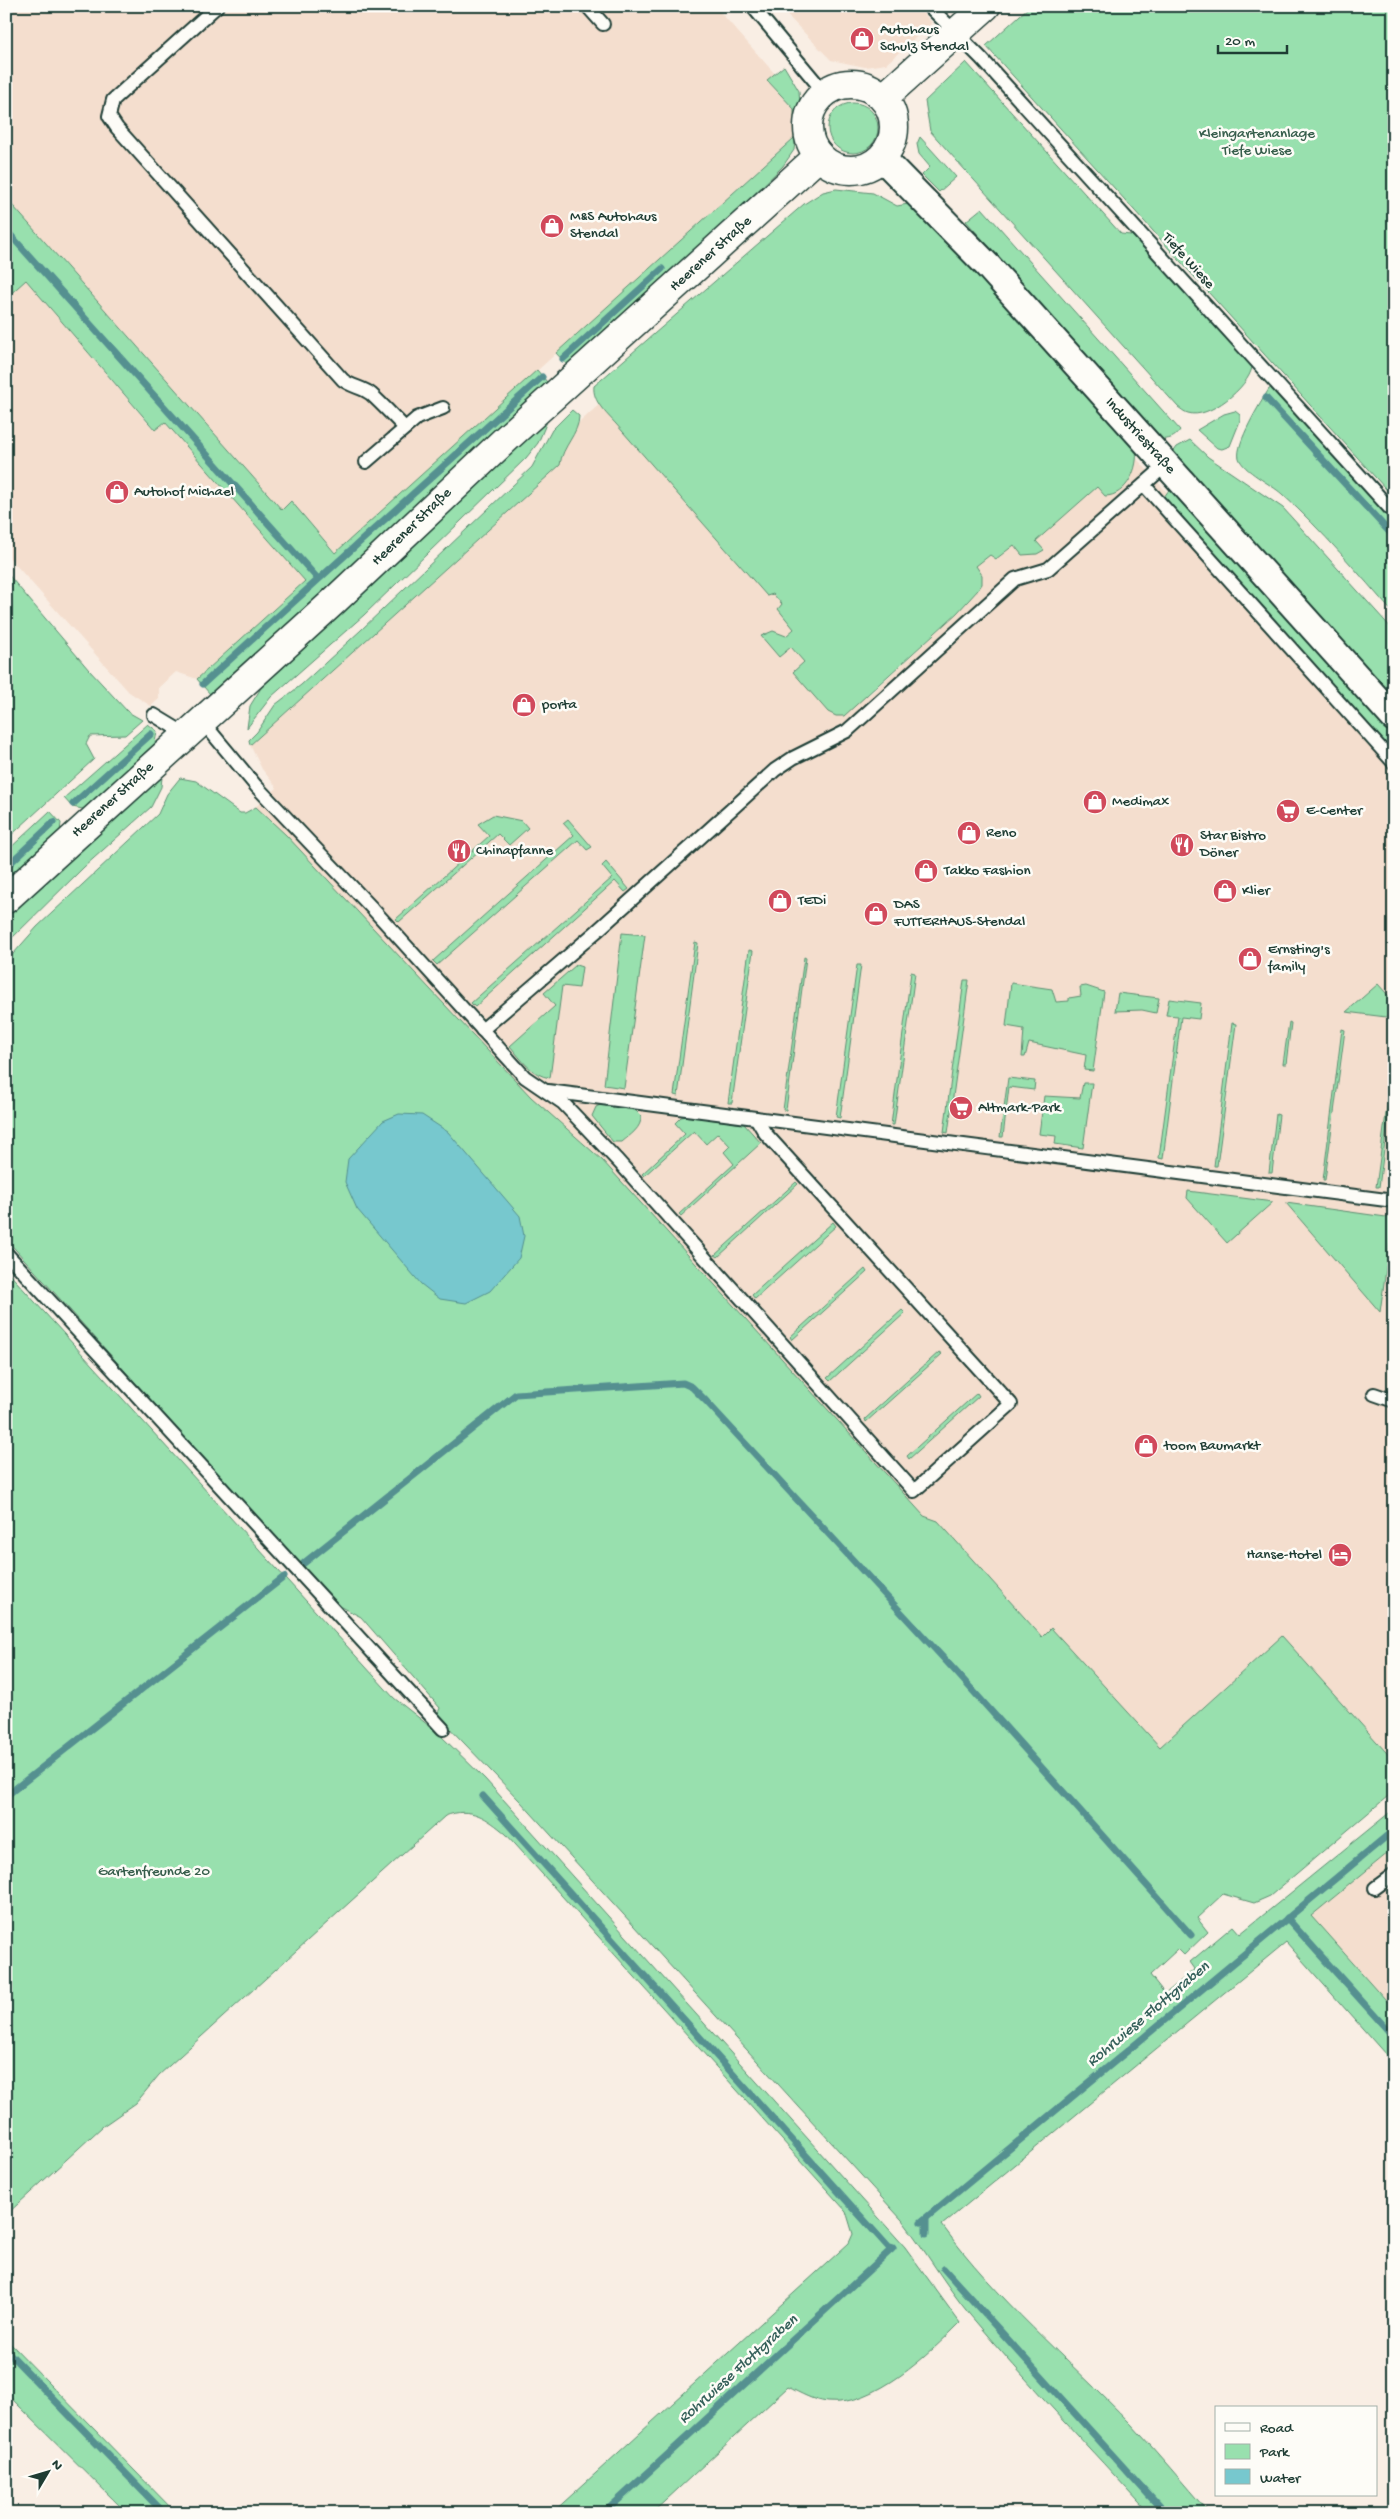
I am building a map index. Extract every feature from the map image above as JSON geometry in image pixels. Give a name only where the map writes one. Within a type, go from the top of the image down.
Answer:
[{"type":"main road","points":[[883,98],[986,6]]},
{"type":"main road","points":[[846,83],[860,84],[872,89],[883,98],[891,109],[894,122],[894,136],[882,158],[869,167],[856,170],[842,170],[829,165],[819,156],[811,145],[808,118],[813,105],[824,92],[846,83]]},
{"type":"main road","name":"Heerener Straße","points":[[6,899],[332,603],[507,438],[819,156]]},
{"type":"street","name":"Industriestraße","points":[[882,158],[987,266],[1394,718]]},
{"type":"lane","points":[[217,6],[113,100],[110,116],[117,128],[191,213],[343,380],[352,387],[363,389],[370,394],[405,428]]},
{"type":"lane","points":[[587,6],[603,24]]},
{"type":"lane","points":[[752,6],[824,92]]},
{"type":"lane","name":"Tiefe Wiese","points":[[929,6],[988,65],[1394,513]]},
{"type":"lane","points":[[366,462],[417,418],[443,408]]},
{"type":"lane","points":[[482,1030],[597,931],[774,770],[847,731],[1015,579],[1048,569],[1166,465]]},
{"type":"lane","points":[[1144,485],[1394,763]]},
{"type":"lane","points":[[154,715],[195,728],[256,786],[525,1077],[548,1091],[575,1114],[914,1491],[1011,1404],[765,1133],[756,1118]]},
{"type":"lane","points":[[548,1091],[1394,1201]]},
{"type":"lane","points":[[6,1252],[443,1728]]},
{"type":"lane","points":[[1374,1394],[1394,1401]]},
{"type":"lane","points":[[1375,1888],[1394,1874]]},
{"type":"shaded area","points":[[6,6],[715,6],[775,74],[768,81],[794,109],[794,138],[336,553],[291,502],[282,510],[6,198]]},
{"type":"shaded area","name":"Autohaus Schulz Stendal","points":[[778,6],[917,6],[932,23],[886,64],[865,67],[831,60]]},
{"type":"shaded area","name":"Autohof Michael","points":[[26,280],[154,430],[165,422],[305,581],[197,679],[176,672],[159,687],[159,699],[151,706],[129,692],[6,554],[6,298]]},
{"type":"shaded area","name":"Altmark-Park","points":[[603,401],[857,689],[869,695],[957,613],[978,590],[975,566],[990,555],[996,559],[1014,544],[1017,549],[1130,451],[1394,746],[1394,1761],[1291,1647],[1145,1775],[252,810],[277,788],[262,769],[250,745],[560,465],[548,451]]},
{"type":"shaded area","points":[[1394,1848],[1394,2009],[1311,1916]]},
{"type":"green space","name":"Kleingartenanlage Tiefe Wiese","points":[[1030,6],[1394,6],[1394,498],[986,46]]},
{"type":"green space","points":[[966,62],[1121,234],[1131,235],[1146,246],[1252,367],[1244,384],[1226,400],[1206,412],[1196,414],[1187,413],[1178,407],[930,131],[925,101]]},
{"type":"green space","points":[[784,66],[799,91],[800,105],[794,150],[783,166],[686,261],[572,366],[567,365],[556,353],[794,138],[794,109],[767,80]]},
{"type":"green space","points":[[853,103],[863,105],[871,110],[876,118],[878,128],[876,138],[871,146],[863,151],[853,153],[843,151],[835,146],[830,138],[828,128],[830,118],[835,110],[843,105]]},
{"type":"green space","points":[[920,137],[956,177],[939,192],[922,175],[930,167],[919,154],[917,144]]},
{"type":"green space","points":[[836,189],[873,193],[897,206],[908,204],[982,280],[1136,449],[1136,464],[1125,486],[1113,495],[1105,496],[1097,487],[1036,541],[1044,550],[1037,554],[1022,555],[1014,545],[996,559],[990,555],[976,566],[982,575],[982,584],[978,590],[957,613],[844,716],[836,716],[828,712],[793,672],[804,662],[791,647],[779,657],[761,636],[773,631],[786,636],[794,629],[778,609],[782,604],[773,594],[767,596],[605,412],[595,397],[594,392],[594,386],[804,204],[823,192]]},
{"type":"green space","points":[[6,198],[282,510],[291,501],[335,553],[537,370],[547,382],[547,387],[210,694],[197,679],[305,581],[165,422],[155,430],[26,280],[6,298]]},
{"type":"green space","points":[[982,208],[1180,430],[1174,437],[1159,439],[966,221]]},
{"type":"green space","points":[[1272,388],[1394,521],[1394,614],[1312,523],[1282,494],[1246,468],[1239,458],[1241,443],[1245,433],[1265,395]]},
{"type":"green space","points":[[572,410],[579,416],[578,422],[574,434],[561,458],[560,465],[250,745],[249,740],[257,732],[275,705],[301,685],[361,630],[532,467],[552,430]]},
{"type":"green space","points":[[1235,411],[1240,415],[1240,421],[1230,446],[1222,449],[1217,448],[1197,430],[1224,414]]},
{"type":"green space","points":[[551,412],[538,443],[526,458],[364,615],[271,697],[247,728],[250,706],[261,688]]},
{"type":"green space","points":[[1190,440],[1208,457],[1283,508],[1394,631],[1394,700],[1172,454],[1177,447]]},
{"type":"green space","points":[[1169,490],[1182,498],[1394,735],[1394,754],[1165,500],[1164,497]]},
{"type":"green space","points":[[6,572],[89,670],[128,712],[142,720],[125,735],[90,736],[86,744],[94,759],[6,840],[6,677],[12,670],[6,651]]},
{"type":"green space","points":[[148,724],[157,731],[155,743],[89,805],[83,809],[72,807],[64,798]]},
{"type":"green space","points":[[162,777],[161,787],[151,807],[84,867],[6,944],[6,915],[63,861]]},
{"type":"green space","points":[[180,778],[196,781],[240,813],[245,813],[256,807],[286,835],[531,1097],[602,1160],[924,1516],[938,1521],[1042,1637],[1051,1628],[1160,1747],[1282,1636],[1394,1761],[1394,1791],[1270,1896],[1254,1903],[1223,1894],[1197,1918],[1208,1932],[1184,1955],[1178,1949],[1150,1975],[1165,1994],[1195,1969],[1190,1962],[1233,1926],[1240,1934],[1394,1809],[1394,1848],[1311,1916],[1394,2009],[1394,2064],[1286,1942],[942,2225],[985,2278],[1131,2424],[1209,2513],[1149,2513],[970,2315],[902,2220],[520,1801],[437,1715],[440,1708],[361,1617],[340,1606],[289,1553],[6,1239],[6,962],[37,927],[158,814],[167,794]]},
{"type":"green space","points":[[50,811],[61,823],[60,832],[6,884],[6,852]]},
{"type":"green space","points":[[493,815],[522,821],[528,828],[509,845],[498,834],[399,922],[396,919],[489,836],[478,824]]},
{"type":"green space","points":[[568,819],[592,847],[587,850],[578,840],[437,965],[433,961],[574,835],[563,823]]},
{"type":"green space","points":[[606,862],[629,889],[625,892],[615,881],[475,1007],[471,1003],[612,878],[602,866]]},
{"type":"green space","points":[[622,933],[645,935],[624,1088],[604,1085]]},
{"type":"green space","points":[[695,942],[698,943],[678,1096],[674,1095]]},
{"type":"green space","points":[[749,950],[753,951],[732,1103],[728,1103]]},
{"type":"green space","points":[[804,957],[806,958],[786,1110],[783,1110]]},
{"type":"green space","points":[[576,965],[582,967],[579,988],[562,986],[550,1078],[537,1074],[527,1066],[510,1046],[555,1006],[544,993]]},
{"type":"green space","points":[[857,965],[861,965],[840,1118],[836,1117]]},
{"type":"green space","points":[[911,972],[915,973],[894,1125],[891,1125]]},
{"type":"green space","points":[[964,980],[969,980],[948,1133],[944,1132]]},
{"type":"green space","points":[[1011,983],[1052,989],[1056,1002],[1069,1001],[1069,998],[1081,996],[1080,987],[1086,986],[1104,992],[1093,1071],[1084,1070],[1086,1055],[1029,1043],[1025,1057],[1022,1057],[1024,1029],[1006,1026]]},
{"type":"green space","points":[[1378,984],[1394,1002],[1394,1018],[1346,1012]]},
{"type":"green space","points":[[1118,993],[1159,998],[1156,1013],[1142,1010],[1115,1011]]},
{"type":"green space","points":[[1169,999],[1201,1003],[1199,1019],[1181,1017],[1163,1159],[1159,1158],[1178,1016],[1166,1015]]},
{"type":"green space","points":[[1289,1022],[1291,1023],[1286,1064],[1283,1064]]},
{"type":"green space","points":[[1232,1023],[1236,1024],[1217,1166],[1214,1166]]},
{"type":"green space","points":[[1342,1029],[1345,1030],[1325,1180],[1323,1180]]},
{"type":"green space","points":[[1394,1055],[1394,1073],[1379,1187],[1376,1187]]},
{"type":"green space","points":[[1008,1078],[1035,1081],[1034,1090],[1009,1087],[1003,1137],[1000,1137]]},
{"type":"green space","points":[[1083,1083],[1092,1083],[1083,1148],[1055,1144],[1056,1136],[1039,1134],[1044,1096],[1080,1098]]},
{"type":"green space","points":[[600,1105],[634,1109],[641,1116],[640,1124],[622,1142],[613,1142],[592,1116],[596,1107]]},
{"type":"green space","points":[[1276,1114],[1279,1115],[1272,1173],[1269,1173]]},
{"type":"green space","points":[[687,1116],[744,1124],[761,1143],[681,1216],[679,1214],[734,1164],[724,1152],[730,1146],[718,1133],[706,1144],[694,1131],[644,1176],[642,1174],[685,1134],[675,1123],[681,1117]]},
{"type":"green space","points":[[796,1182],[798,1184],[718,1257],[715,1255]]},
{"type":"green space","points":[[1188,1191],[1273,1202],[1227,1243],[1187,1198]]},
{"type":"green space","points":[[1286,1203],[1393,1218],[1380,1312]]},
{"type":"green space","points":[[833,1222],[836,1226],[755,1299],[752,1295]]},
{"type":"green space","points":[[865,1269],[867,1272],[792,1340],[790,1337]]},
{"type":"green space","name":"Gartenfreunde 20","points":[[6,1270],[394,1698],[438,1733],[485,1779],[905,2247],[960,2323],[917,2363],[882,2387],[864,2396],[845,2401],[827,2402],[817,2400],[788,2387],[652,2513],[552,2513],[849,2243],[853,2234],[846,2211],[506,1834],[492,1823],[471,1813],[454,1813],[445,1816],[159,2075],[136,2103],[103,2126],[6,2215]]},
{"type":"green space","points":[[902,1310],[905,1313],[830,1381],[827,1378]]},
{"type":"green space","points":[[939,1352],[942,1354],[866,1422],[865,1419]]},
{"type":"green space","points":[[977,1393],[979,1396],[909,1459],[907,1456]]},
{"type":"green space","points":[[6,2339],[176,2513],[127,2513],[6,2393]]},
{"type":"water","points":[[399,1114],[422,1115],[448,1132],[520,1216],[524,1236],[519,1258],[490,1291],[466,1303],[440,1299],[421,1284],[357,1209],[345,1182],[348,1159],[383,1121]]},
{"type":"waterway","points":[[6,230],[318,579]]},
{"type":"waterway","points":[[563,359],[662,269]]},
{"type":"waterway","points":[[203,684],[542,377]]},
{"type":"waterway","points":[[1266,398],[1394,537]]},
{"type":"waterway","points":[[73,804],[151,734]]},
{"type":"waterway","points":[[6,867],[54,822]]},
{"type":"waterway","points":[[304,1563],[516,1394],[683,1383],[692,1387],[706,1401],[958,1674],[1191,1935]]},
{"type":"waterway","points":[[6,1796],[284,1577]]},
{"type":"waterway","points":[[483,1796],[891,2250]]},
{"type":"waterway","name":"Rohrwiese Flottgraben","points":[[921,2222],[1394,1830]]},
{"type":"waterway","points":[[1287,1918],[1394,2037]]},
{"type":"waterway","points":[[926,2219],[926,2234]]},
{"type":"waterway","name":"Rohrwiese Flottgraben","points":[[604,2513],[893,2248]]},
{"type":"waterway","points":[[944,2269],[1165,2513]]},
{"type":"waterway","points":[[6,2350],[164,2513]]},
{"type":"place","name":"Autohaus Schulz Stendal","points":[[862,39]]},
{"type":"place","name":"M&S Autohaus Stendal","points":[[552,226]]},
{"type":"place","name":"Autohof Michael","points":[[117,492]]},
{"type":"place","name":"porta","points":[[524,705]]},
{"type":"place","name":"Medimax","points":[[1095,802]]},
{"type":"place","name":"E-Center","points":[[1288,811]]},
{"type":"place","name":"Reno","points":[[969,833]]},
{"type":"place","name":"Star Bistro Döner","points":[[1182,845]]},
{"type":"place","name":"Chinapfanne","points":[[459,851]]},
{"type":"place","name":"Takko Fashion","points":[[926,871]]},
{"type":"place","name":"Klier","points":[[1225,891]]},
{"type":"place","name":"TEDi","points":[[780,901]]},
{"type":"place","name":"DAS FUTTERHAUS-Stendal","points":[[876,914]]},
{"type":"place","name":"Ernsting's family","points":[[1250,959]]},
{"type":"place","name":"Altmark-Park","points":[[961,1108]]},
{"type":"place","name":"toom Baumarkt","points":[[1146,1446]]},
{"type":"place","name":"Hanse-Hotel","points":[[1340,1555]]}]
